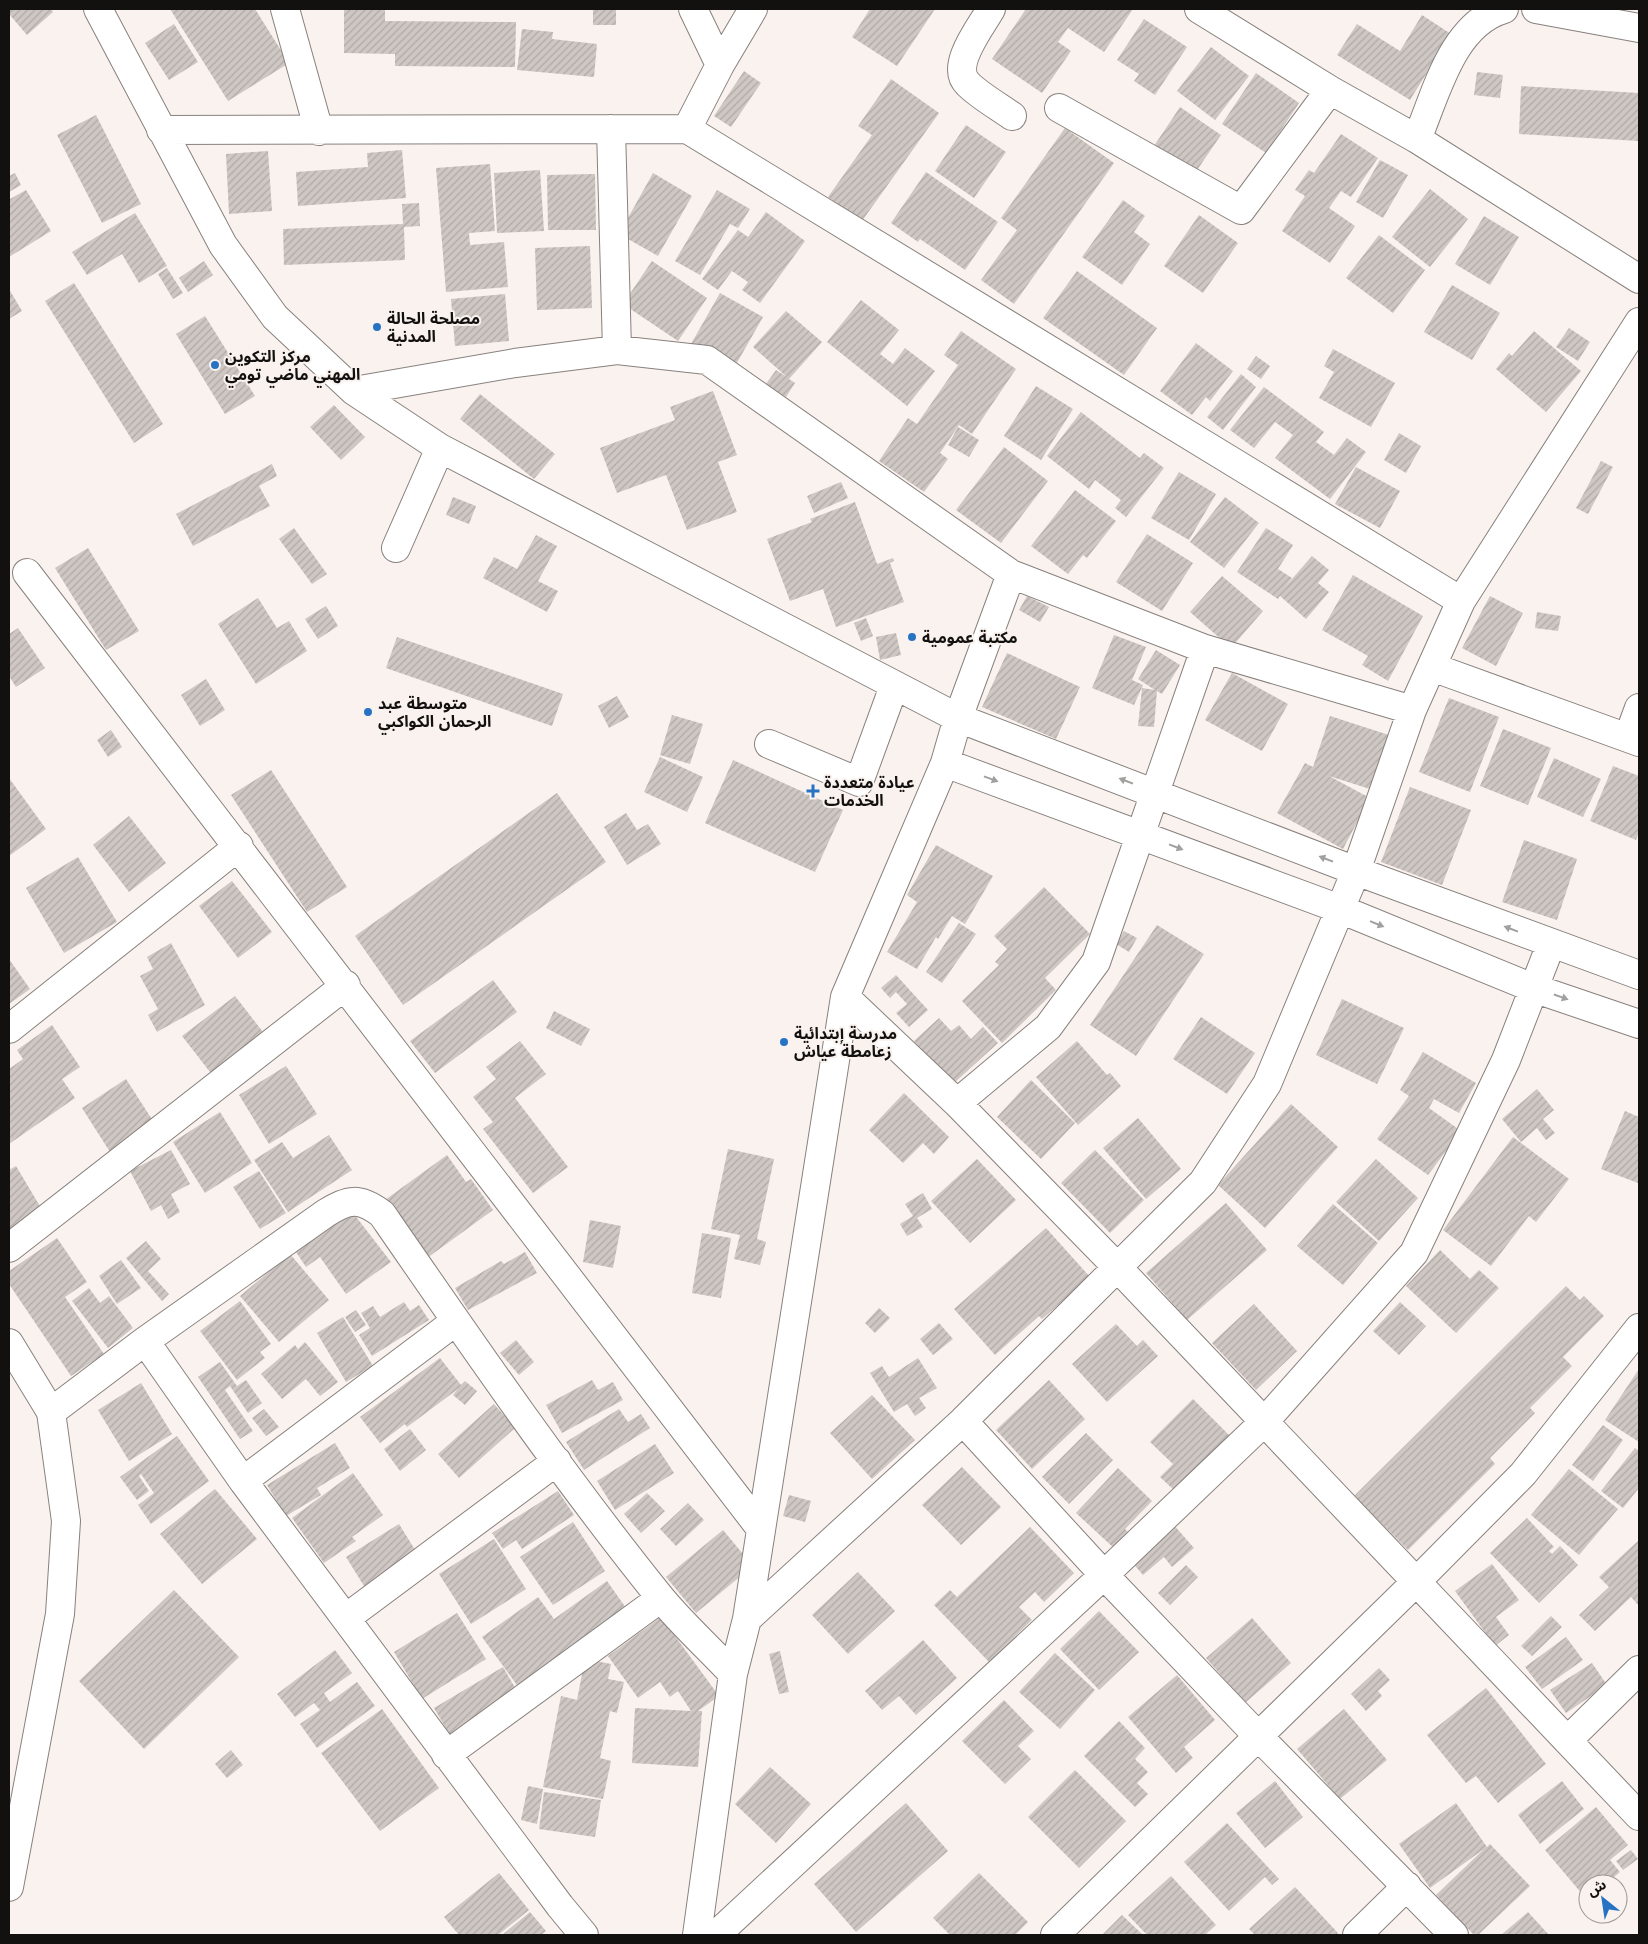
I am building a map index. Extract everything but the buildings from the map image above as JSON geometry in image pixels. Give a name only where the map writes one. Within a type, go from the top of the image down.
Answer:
[{"type":"street","points":[[98,9],[223,245],[275,317],[354,391],[440,448],[958,718],[1356,871],[1550,944],[1639,975]]},
{"type":"street","points":[[285,9],[319,131]]},
{"type":"street","points":[[693,9],[720,65]]},
{"type":"street","points":[[687,129],[720,65],[753,9]]},
{"type":"street","points":[[991,9],[962,59],[960,72],[967,84],[1012,116]]},
{"type":"street","points":[[1199,9],[1330,90],[1417,139],[1639,279]]},
{"type":"street","points":[[1417,139],[1456,44],[1474,24],[1494,12],[1504,9]]},
{"type":"street","points":[[1536,9],[1595,14],[1639,28]]},
{"type":"street","points":[[1059,108],[1241,210],[1330,90]]},
{"type":"street","points":[[611,129],[617,350]]},
{"type":"street","points":[[161,130],[687,129],[1461,601]]},
{"type":"street","points":[[747,1619],[963,1421],[1203,1182],[1267,1084],[1356,871],[1412,710],[1461,601],[1639,322]]},
{"type":"street","points":[[354,391],[515,363],[617,350],[707,360],[1011,574],[1205,649],[1412,710]]},
{"type":"street","points":[[396,548],[440,448]]},
{"type":"street","points":[[27,573],[346,985],[761,1529]]},
{"type":"street","points":[[697,1935],[733,1674],[747,1619],[845,997],[945,763],[958,718],[1011,574]]},
{"type":"street","points":[[956,1103],[1048,1027],[1096,962],[1205,649]]},
{"type":"street","points":[[1432,667],[1634,740],[1639,708]]},
{"type":"street","points":[[769,744],[859,782],[894,686]]},
{"type":"street","points":[[945,763],[1140,833],[1340,909],[1533,988],[1639,1024]]},
{"type":"street","points":[[9,1028],[239,846]]},
{"type":"street","points":[[716,1935],[1104,1575],[1264,1422],[1414,1252],[1506,1060],[1550,944]]},
{"type":"street","points":[[9,1248],[346,985]]},
{"type":"street","points":[[845,997],[956,1103],[1117,1266],[1639,1816]]},
{"type":"street","points":[[51,1412],[145,1341],[326,1213],[342,1204],[356,1201],[368,1204],[382,1214],[557,1461],[661,1598],[733,1674]]},
{"type":"street","points":[[243,1481],[456,1321]]},
{"type":"street","points":[[1055,1935],[1524,1474],[1639,1328]]},
{"type":"street","points":[[145,1341],[243,1481],[446,1754],[584,1935]]},
{"type":"street","points":[[9,1343],[51,1412],[66,1520],[60,1614],[9,1887]]},
{"type":"street","points":[[963,1421],[1104,1575],[1257,1735],[1454,1935]]},
{"type":"street","points":[[346,1618],[557,1461]]},
{"type":"street","points":[[446,1754],[661,1598]]},
{"type":"street","points":[[1568,1740],[1639,1670]]},
{"type":"street","points":[[1357,1935],[1407,1886]]},
{"type":"place","name":"مصلحة الحالة المدنية","points":[[377,327]]},
{"type":"place","name":"مركز التكوين المهني ماضي تومي","points":[[215,365]]},
{"type":"place","name":"مكتبة عمومية","points":[[912,637]]},
{"type":"place","name":"متوسطة عبد الرحمان الكواكبي","points":[[368,712]]},
{"type":"place","name":"عيادة متعددة الخدمات","points":[[813,791]]},
{"type":"place","name":"مدرسة إبتدائية زعامطة عياش","points":[[784,1042]]}]
